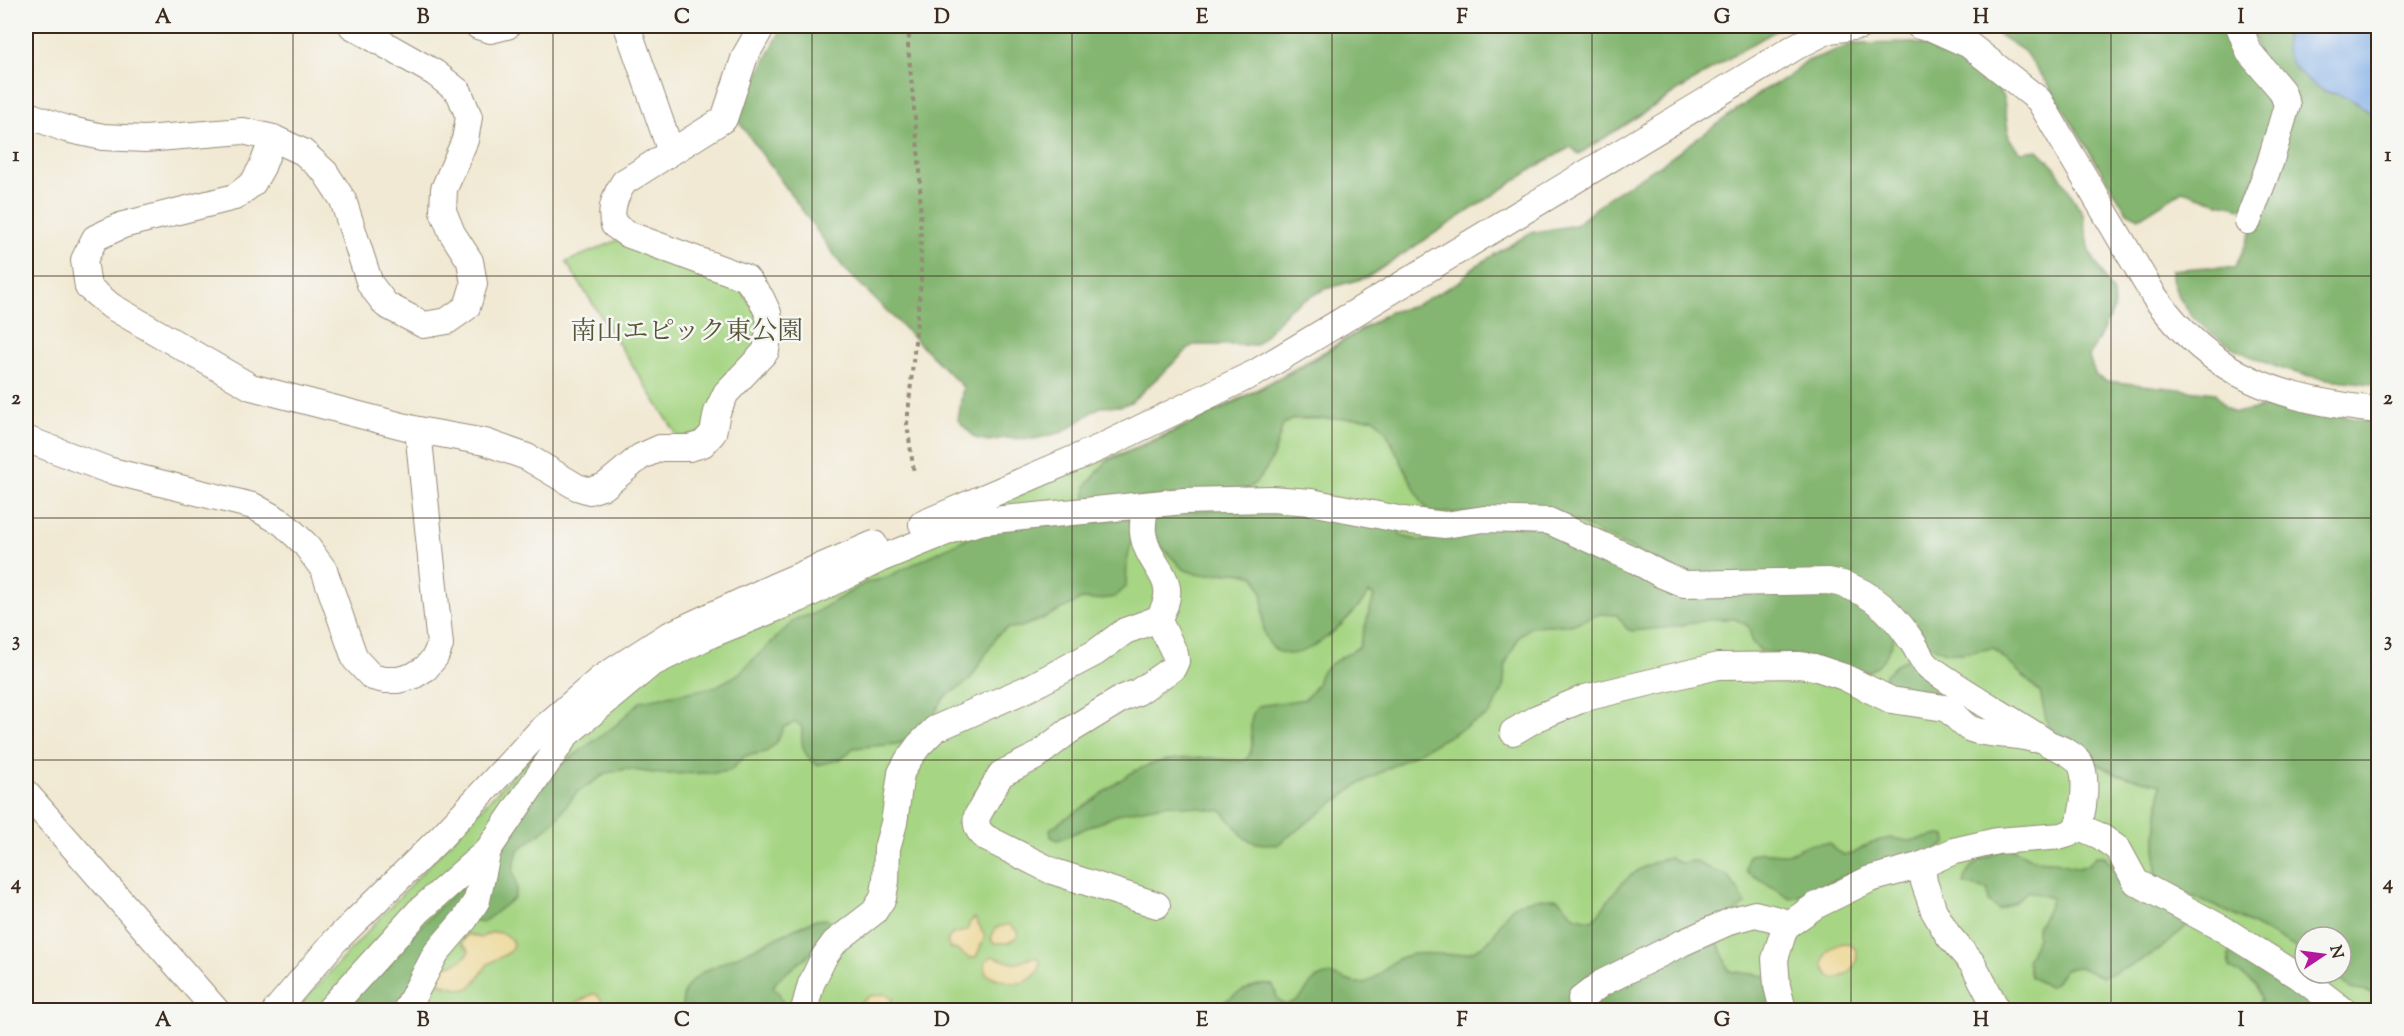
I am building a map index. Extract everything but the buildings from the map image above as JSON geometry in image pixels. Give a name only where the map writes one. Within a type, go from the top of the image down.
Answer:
[{"type":"street","points":[[478,26],[491,30],[507,26]]},
{"type":"street","points":[[627,26],[671,152]]},
{"type":"street","points":[[273,138],[253,183],[236,197],[123,225],[95,238],[84,260],[88,287],[111,306],[251,387],[418,430],[485,442],[527,457],[577,487],[590,491],[605,486],[640,457],[660,448],[704,444],[713,433],[717,412],[726,393],[766,351],[770,323],[761,297],[746,278],[627,234],[614,225],[612,211],[618,191],[624,182],[724,119],[745,56],[762,26]]},
{"type":"street","points":[[276,1011],[335,941],[441,837],[540,731],[600,679],[667,636],[772,587],[1099,448],[1257,372],[1797,46],[1828,30],[1860,26]]},
{"type":"street","points":[[1919,26],[1929,27],[1969,45],[2039,100],[2154,296],[2173,323],[2193,342],[2236,373],[2272,389],[2338,406],[2379,410]]},
{"type":"street","points":[[2239,26],[2249,52],[2282,91],[2288,105],[2270,164],[2248,221]]},
{"type":"street","points":[[26,114],[66,129],[103,137],[145,140],[243,131],[273,138],[303,152],[325,172],[343,200],[370,284],[386,305],[424,325],[447,321],[467,307],[474,284],[470,261],[452,233],[443,211],[444,189],[465,140],[469,117],[459,92],[435,73],[365,29]]},
{"type":"street","points":[[26,439],[108,470],[253,506],[283,523],[305,544],[324,570],[355,659],[372,677],[398,680],[413,676],[426,668],[435,657],[440,645],[418,430]]},
{"type":"street","points":[[329,1011],[418,911],[488,850],[567,734],[651,664],[880,559],[954,529],[984,521],[1184,501],[1271,499],[1311,501],[1403,520],[1445,525],[1484,519],[1549,522],[1684,584],[1828,580],[1845,583],[1862,591],[1889,610],[1926,664],[2049,744]]},
{"type":"street","points":[[804,1011],[811,984],[824,957],[836,942],[874,912],[883,898],[887,848],[894,823],[901,773],[919,745],[935,729],[1029,688],[1095,653],[1125,631],[1158,619],[1169,596],[1168,586],[1147,547],[1143,533],[1146,505]]},
{"type":"street","points":[[1157,905],[1052,871],[980,834],[976,823],[977,816],[1000,774],[1035,757],[1070,731],[1123,698],[1138,692],[1173,668],[1176,661],[1175,654],[1158,619]]},
{"type":"street","points":[[1513,732],[1537,718],[1585,698],[1634,685],[1665,680],[1718,666],[1799,665],[1814,667],[1845,678],[1891,700],[1945,708],[1969,729],[2019,735],[2049,744],[2069,753],[2080,763],[2086,785],[2077,826],[2071,833],[2062,836],[1998,841],[1954,851],[1922,864],[1870,879],[1815,906],[1785,927],[1775,959],[1777,986],[1783,1011]]},
{"type":"street","points":[[26,793],[216,1011]]},
{"type":"street","points":[[2077,826],[2100,836],[2118,849],[2136,882],[2243,942],[2304,980],[2343,1011]]},
{"type":"street","points":[[406,1011],[436,953],[465,919],[477,900],[488,850]]},
{"type":"street","points":[[1922,864],[1924,882],[1934,911],[1948,934],[1972,964],[1994,1004]]},
{"type":"street","points":[[1581,999],[1602,983],[1733,920],[1755,914],[1779,920],[1785,927]]},
{"type":"path","points":[[910,26],[908,46],[920,170],[921,229],[921,280],[907,424],[914,473]]},
{"type":"green space","points":[[783,26],[1784,26],[1737,53],[1579,154],[1571,147],[1542,163],[1368,277],[1325,289],[1291,307],[1256,345],[1193,345],[1131,402],[1121,406],[1100,407],[1063,432],[1034,439],[1004,438],[989,441],[975,438],[958,420],[963,387],[843,267],[736,118]]},
{"type":"green space","points":[[1985,26],[2231,26],[2276,98],[2245,210],[2182,191],[2139,218],[2127,212],[2048,84],[2024,51]]},
{"type":"green space","points":[[2252,26],[2291,26],[2286,33],[2323,91],[2349,98],[2378,119],[2378,385],[2310,376],[2267,364],[2245,354],[2204,327],[2188,310],[2176,291],[2171,270],[2208,267],[2235,268],[2273,183],[2292,111],[2259,58]]},
{"type":"green space","points":[[1914,43],[1941,50],[1994,80],[2004,100],[2009,138],[2021,152],[2038,150],[2054,166],[2083,214],[2090,252],[2113,294],[2114,309],[2089,357],[2096,376],[2106,381],[2215,393],[2224,406],[2235,413],[2286,406],[2378,423],[2378,994],[2351,989],[2347,985],[2353,985],[2353,925],[2293,925],[2293,946],[2232,914],[2156,880],[2156,835],[2161,784],[2116,774],[2088,760],[2057,736],[2047,724],[2040,692],[1993,648],[1960,653],[1934,647],[1917,635],[1890,602],[1688,576],[1556,512],[1430,513],[1422,503],[1385,430],[1374,418],[1293,419],[1283,424],[1275,452],[1267,468],[1248,489],[1097,502],[1086,497],[1086,486],[1107,461],[1161,438],[1302,367],[1390,312],[1414,306],[1461,281],[1472,268],[1530,233],[1576,225],[1609,197],[1662,164],[1764,90],[1787,78],[1805,62],[1852,44]]},
{"type":"green space","name":"南山エピック東公園","points":[[618,240],[736,283],[759,316],[759,348],[707,431],[679,438],[566,262]]},
{"type":"green space","points":[[1390,312],[1944,586],[2116,774],[2161,784],[2156,835],[2156,880],[2232,914],[2293,946],[2293,985],[2347,985],[2351,989],[2378,994],[2378,1010],[295,1010],[553,731],[602,688],[1051,478],[1141,445],[1184,426],[1308,361]]},
{"type":"green space","points":[[1273,506],[1397,524],[1401,536],[1421,541],[1431,540],[1446,530],[1545,526],[1654,578],[1838,586],[1894,632],[1893,639],[1884,659],[1873,669],[1860,673],[1799,656],[1761,651],[1753,643],[1748,626],[1735,619],[1715,619],[1632,631],[1627,629],[1617,615],[1600,614],[1571,625],[1544,625],[1529,628],[1519,637],[1506,663],[1503,689],[1490,714],[1359,784],[1277,845],[1256,843],[1246,839],[1222,811],[1169,804],[1122,813],[1058,840],[1051,837],[1050,829],[1054,826],[1127,775],[1149,765],[1185,758],[1246,760],[1252,747],[1251,720],[1258,706],[1306,699],[1317,684],[1320,674],[1332,663],[1359,647],[1374,596],[1369,593],[1335,630],[1303,651],[1288,654],[1275,649],[1265,635],[1263,598],[1255,576],[1238,572],[1199,575],[1183,569],[1159,544],[1151,523],[1159,513]]},
{"type":"green space","points":[[1132,519],[1133,533],[1127,562],[1126,587],[1115,597],[1082,599],[1042,619],[1021,627],[1008,628],[998,634],[970,680],[944,698],[925,728],[908,741],[853,748],[842,759],[817,765],[805,753],[802,744],[802,727],[796,722],[784,727],[776,743],[766,752],[745,756],[730,771],[661,774],[626,769],[607,773],[577,792],[552,824],[518,850],[513,870],[517,888],[514,898],[482,923],[474,920],[491,855],[555,769],[616,725],[641,701],[715,687],[737,675],[796,619],[813,614],[865,583],[885,578],[990,527]]},
{"type":"green space","points":[[1911,658],[1945,689],[1945,693],[1939,698],[1897,696],[1883,683],[1885,675],[1900,662]]},
{"type":"green space","points":[[1946,836],[1947,843],[1931,854],[1846,875],[1805,895],[1790,898],[1746,871],[1748,856],[1758,853],[1786,854],[1807,845],[1829,843],[1836,851],[1844,855],[1853,854],[1872,842],[1891,838],[1909,841]]},
{"type":"green space","points":[[2008,846],[2034,860],[2051,861],[2079,868],[2089,864],[2096,856],[2105,856],[2130,883],[2184,915],[2187,925],[2169,943],[2126,968],[2102,977],[2079,967],[2065,969],[2055,983],[2049,987],[2030,976],[2027,961],[2037,938],[2037,927],[2052,898],[2028,891],[2015,902],[1999,910],[1989,902],[1988,890],[1964,884],[1970,868],[1975,863]]},
{"type":"green space","points":[[1670,857],[1679,863],[1694,861],[1727,875],[1740,893],[1745,904],[1705,939],[1718,942],[1729,971],[1766,976],[1777,1010],[1212,1010],[1248,988],[1264,984],[1273,985],[1277,997],[1284,1005],[1303,995],[1312,982],[1322,976],[1334,976],[1361,983],[1372,980],[1402,957],[1417,954],[1469,952],[1484,945],[1510,910],[1525,901],[1557,898],[1576,917],[1592,920],[1630,876],[1645,866]]},
{"type":"green space","points":[[482,865],[474,895],[400,1010],[337,1010]]},
{"type":"green space","points":[[826,919],[834,925],[836,930],[829,939],[778,979],[773,987],[779,993],[784,1010],[682,1010],[686,988],[703,972],[814,920]]},
{"type":"green space","points":[[2239,950],[2276,974],[2321,1010],[2253,1010],[2261,1000],[2257,985],[2230,967],[2229,955],[2232,951]]},
{"type":"sand","points":[[975,918],[985,936],[976,957],[969,958],[950,948],[947,941],[951,935],[967,930],[970,922]]},
{"type":"sand","points":[[1009,924],[1017,931],[1018,936],[1008,943],[994,943],[991,939],[995,928]]},
{"type":"sand","points":[[492,932],[502,933],[510,938],[513,944],[510,952],[488,964],[473,985],[467,989],[439,983],[437,978],[444,966],[458,962],[467,955],[469,951],[461,943],[468,934],[480,938]]},
{"type":"sand","points":[[1844,943],[1856,950],[1856,961],[1848,973],[1834,979],[1825,969],[1824,958],[1831,948]]},
{"type":"sand","points":[[992,956],[1016,963],[1036,958],[1039,959],[1040,964],[1037,973],[1030,979],[1020,983],[1009,982],[986,974],[985,962]]},
{"type":"sand","points":[[596,994],[602,1000],[602,1008],[599,1010],[564,1010]]},
{"type":"sand","points":[[885,994],[892,999],[889,1009],[861,1009],[861,1003],[869,996]]},
{"type":"water","points":[[2291,26],[2378,26],[2378,119],[2352,100],[2325,91],[2304,78],[2287,53],[2286,35]]}]
